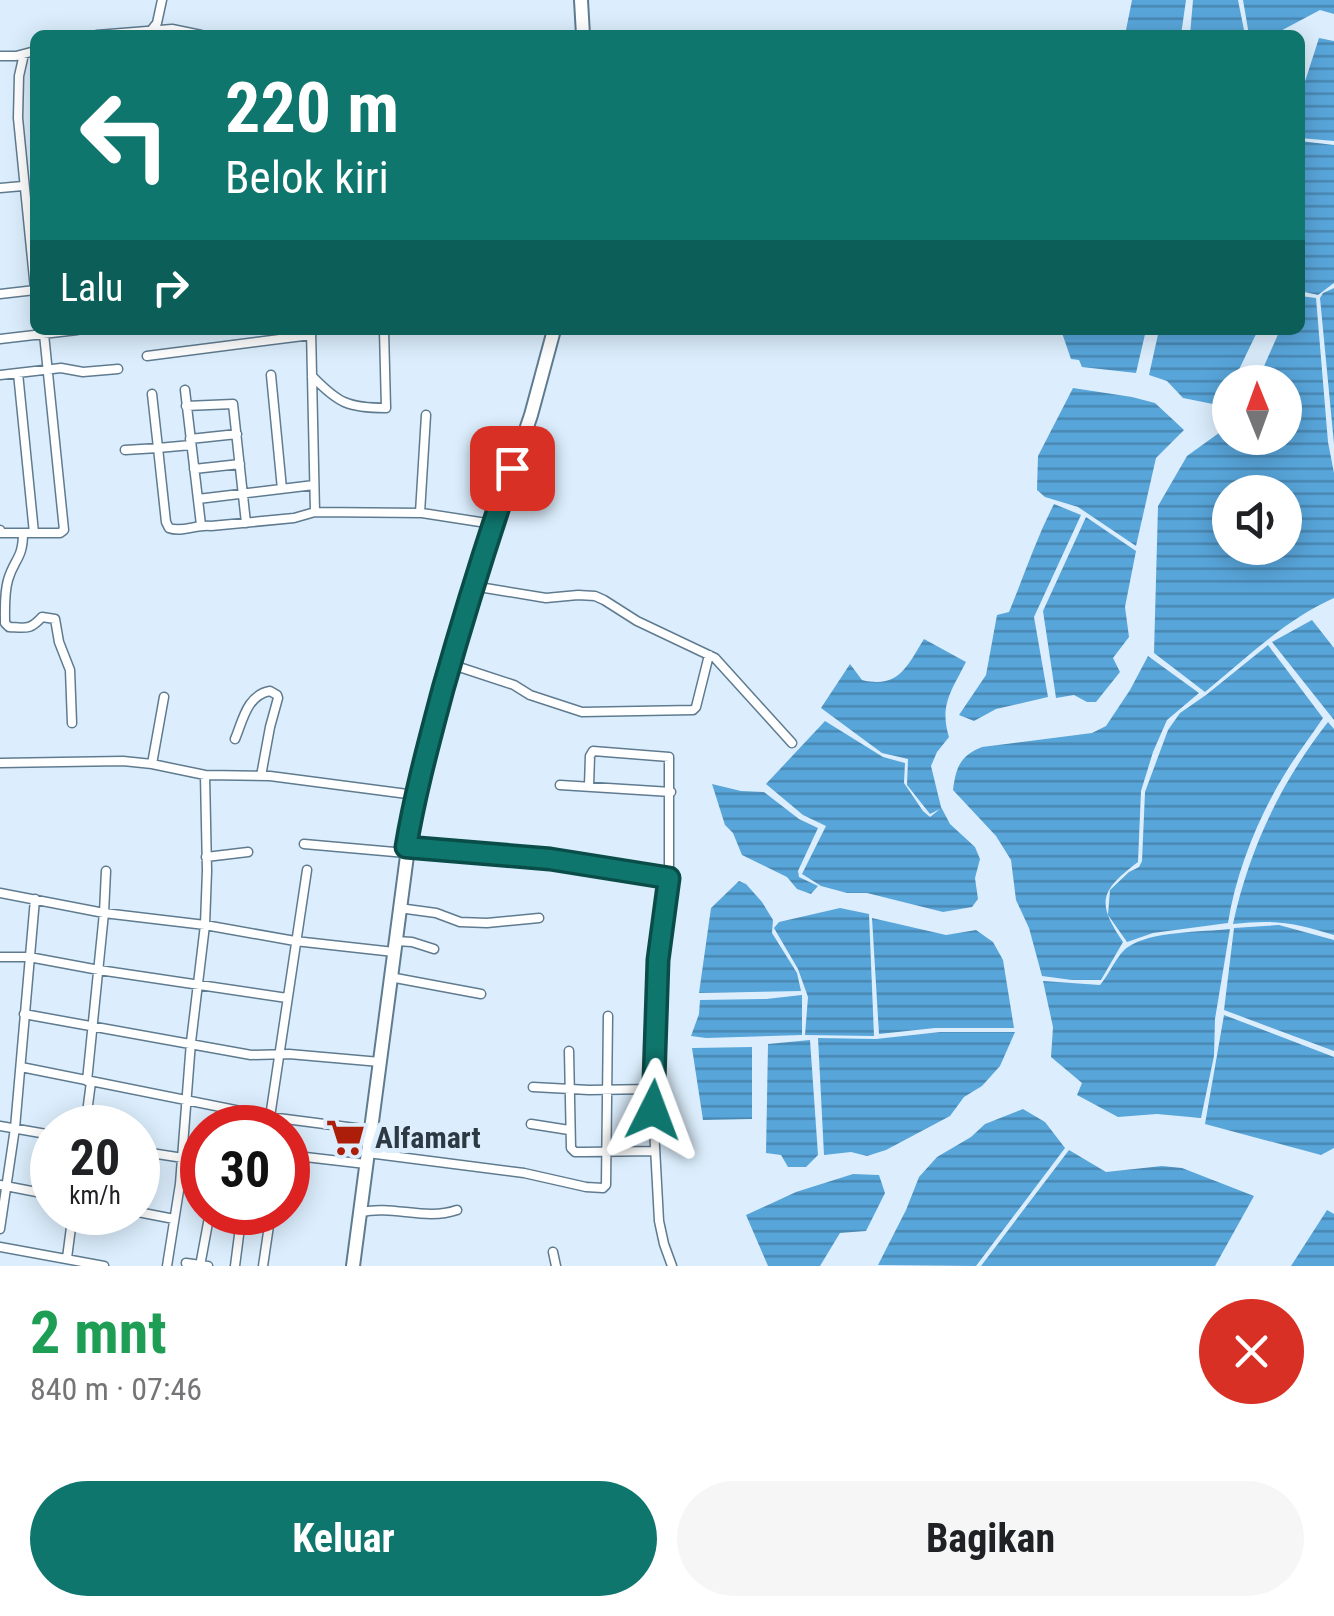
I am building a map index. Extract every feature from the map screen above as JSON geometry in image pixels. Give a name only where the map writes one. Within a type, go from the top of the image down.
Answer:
[{"type":"highway","points":[[581,0],[583,30]]},
{"type":"highway","points":[[353,1266],[415,795],[473,586],[531,414],[553,335]]},
{"type":"street","points":[[152,30],[162,0]]},
{"type":"street","points":[[0,56],[30,52]]},
{"type":"street","points":[[24,54],[18,104],[30,243]]},
{"type":"street","points":[[0,188],[24,186]]},
{"type":"street","points":[[0,294],[30,291]]},
{"type":"street","points":[[0,339],[35,335]]},
{"type":"street","points":[[0,530],[60,534],[64,530],[44,335]]},
{"type":"street","points":[[147,356],[296,335]]},
{"type":"street","points":[[310,335],[315,512]]},
{"type":"street","points":[[312,376],[332,398],[355,408],[386,408],[384,335]]},
{"type":"street","points":[[0,375],[47,369],[83,372],[118,368]]},
{"type":"street","points":[[18,373],[34,533]]},
{"type":"street","points":[[271,375],[282,489]]},
{"type":"street","points":[[184,390],[201,525]]},
{"type":"street","points":[[152,394],[169,528],[294,518],[315,512],[420,513],[493,524]]},
{"type":"street","points":[[186,406],[233,404],[246,522]]},
{"type":"street","points":[[420,513],[426,415]]},
{"type":"street","points":[[125,450],[237,434]]},
{"type":"street","points":[[194,469],[240,464]]},
{"type":"street","points":[[198,499],[314,485]]},
{"type":"street","points":[[23,534],[22,556],[6,586],[5,623],[33,626],[42,617],[55,620],[70,670],[72,723]]},
{"type":"street","points":[[473,586],[546,598],[595,596],[715,658],[792,743]]},
{"type":"street","points":[[450,664],[582,712],[693,710],[709,654]]},
{"type":"street","points":[[235,739],[256,695],[270,691],[277,695],[262,776]]},
{"type":"street","points":[[152,764],[164,697]]},
{"type":"street","points":[[589,786],[591,753],[670,757],[669,878],[656,974],[654,1089],[659,1221],[672,1266]]},
{"type":"street","points":[[0,763],[98,760],[152,764],[205,775],[262,776],[415,795]]},
{"type":"street","points":[[186,1105],[205,926],[205,775]]},
{"type":"street","points":[[560,785],[670,792]]},
{"type":"street","points":[[304,844],[550,859],[669,878]]},
{"type":"street","points":[[206,857],[248,852]]},
{"type":"street","points":[[272,1105],[307,870]]},
{"type":"street","points":[[87,1105],[106,871]]},
{"type":"street","points":[[0,893],[296,941],[394,947],[412,942],[434,948]]},
{"type":"street","points":[[0,1228],[3,1185],[15,1128],[35,899]]},
{"type":"street","points":[[399,908],[436,913],[456,922],[538,918]]},
{"type":"street","points":[[0,957],[29,958],[287,998]]},
{"type":"street","points":[[390,977],[480,994]]},
{"type":"street","points":[[24,1014],[242,1053],[380,1062]]},
{"type":"street","points":[[310,1157],[524,1173],[601,1189],[606,1185],[608,1016]]},
{"type":"street","points":[[568,1051],[572,1150],[655,1151]]},
{"type":"street","points":[[21,1067],[207,1105]]},
{"type":"street","points":[[533,1087],[654,1089]]},
{"type":"street","points":[[310,1122],[370,1130]]},
{"type":"street","points":[[531,1124],[569,1130]]},
{"type":"street","points":[[0,1126],[30,1131]]},
{"type":"street","points":[[167,1266],[180,1184]]},
{"type":"street","points":[[3,1185],[30,1191]]},
{"type":"street","points":[[361,1212],[384,1209],[441,1216],[457,1210]]},
{"type":"street","points":[[160,1216],[174,1219]]},
{"type":"street","points":[[68,1261],[71,1235]]},
{"type":"street","points":[[200,1265],[206,1235]]},
{"type":"street","points":[[235,1266],[239,1235]]},
{"type":"street","points":[[263,1266],[268,1235]]},
{"type":"street","points":[[0,1247],[104,1266]]},
{"type":"street","points":[[552,1252],[556,1266]]},
{"type":"street","points":[[186,1263],[208,1266]]},
{"type":"water","points":[[1132,0],[1186,0],[1182,30],[1126,30]]},
{"type":"water","points":[[1193,0],[1238,0],[1244,30],[1190,30]]},
{"type":"water","points":[[1243,0],[1334,0],[1334,14],[1320,10],[1282,30],[1248,30]]},
{"type":"water","points":[[1319,38],[1334,41],[1334,141],[1305,138],[1305,81]]},
{"type":"water","points":[[1305,142],[1334,145],[1334,283],[1318,295],[1305,292]]},
{"type":"water","points":[[1334,288],[1334,444],[1320,298]]},
{"type":"water","points":[[1305,297],[1316,298],[1334,473],[1334,598],[1283,628],[1205,692],[1154,653],[1158,506],[1187,456],[1212,438],[1212,455],[1302,455],[1302,365],[1265,365],[1278,335],[1305,335]]},
{"type":"water","points":[[1063,335],[1145,335],[1136,373],[1082,367],[1079,360],[1071,359]]},
{"type":"water","points":[[1158,335],[1256,335],[1241,365],[1212,365],[1212,404],[1183,398],[1167,381],[1149,375]]},
{"type":"water","points":[[1073,388],[1155,403],[1184,430],[1156,458],[1136,546],[1078,507],[1045,497],[1037,490],[1038,456]]},
{"type":"water","points":[[1054,504],[1081,515],[1034,617],[1048,697],[996,709],[974,721],[959,715],[986,675],[997,615],[1009,612]]},
{"type":"water","points":[[1086,517],[1136,551],[1125,607],[1129,637],[1113,658],[1120,672],[1096,702],[1074,695],[1056,698],[1043,611]]},
{"type":"water","points":[[1312,620],[1334,648],[1334,720],[1272,642]]},
{"type":"water","points":[[924,639],[966,662],[946,707],[949,737],[931,766],[941,807],[950,824],[975,847],[980,859],[975,878],[978,899],[972,907],[943,912],[821,886],[802,874],[826,826],[803,815],[766,784],[825,721],[883,757],[905,763],[904,783],[923,811],[930,817],[940,809],[930,814],[907,785],[908,759],[882,753],[821,708],[850,664],[862,680],[885,681],[900,673]]},
{"type":"water","points":[[1268,645],[1323,718],[1265,811],[1242,866],[1228,923],[1153,933],[1127,942],[1108,915],[1110,890],[1142,861],[1145,792],[1168,730],[1180,713]]},
{"type":"water","points":[[1148,656],[1199,693],[1167,720],[1141,791],[1138,862],[1116,881],[1106,898],[1109,917],[1123,942],[1101,980],[1042,976],[1029,928],[1016,900],[1011,860],[996,836],[953,790],[958,769],[964,758],[982,747],[1092,733],[1106,726]]},
{"type":"water","points":[[1328,722],[1334,729],[1334,935],[1284,923],[1233,924],[1248,869],[1269,817]]},
{"type":"water","points":[[712,784],[764,792],[799,819],[818,828],[798,871],[799,877],[818,886],[811,894],[742,855],[733,833],[725,825]]},
{"type":"water","points":[[739,881],[762,902],[773,920],[772,933],[797,973],[801,991],[699,993],[711,908]]},
{"type":"water","points":[[840,908],[869,914],[874,1036],[805,1035],[808,997],[798,969],[774,928],[779,922]]},
{"type":"water","points":[[872,918],[946,935],[976,930],[993,942],[1003,960],[1014,1028],[935,1028],[879,1034]]},
{"type":"water","points":[[1279,925],[1334,940],[1334,1051],[1224,1010],[1234,928]]},
{"type":"water","points":[[1230,929],[1215,1019],[1214,1056],[1201,1118],[1157,1114],[1118,1117],[1077,1095],[1082,1083],[1051,1057],[1053,1027],[1043,981],[1100,985],[1121,954],[1138,942],[1163,935]]},
{"type":"water","points":[[802,995],[802,1035],[691,1036],[700,1000]]},
{"type":"water","points":[[1224,1015],[1334,1057],[1334,1148],[1321,1155],[1205,1124]]},
{"type":"water","points":[[940,1032],[1015,1032],[1000,1066],[982,1086],[964,1097],[950,1116],[867,1156],[851,1152],[824,1155],[818,1038],[876,1039]]},
{"type":"water","points":[[810,1040],[818,1155],[806,1167],[788,1167],[781,1155],[766,1153],[768,1044]]},
{"type":"water","points":[[752,1047],[752,1119],[703,1120],[692,1048]]},
{"type":"water","points":[[1023,1109],[1045,1122],[1065,1148],[976,1266],[878,1265],[919,1177],[937,1157],[985,1124]]},
{"type":"water","points":[[1069,1150],[1106,1172],[1162,1166],[1182,1168],[1254,1196],[1215,1266],[981,1266]]},
{"type":"water","points":[[853,1174],[879,1175],[885,1193],[866,1231],[840,1233],[820,1266],[768,1266],[746,1215],[796,1192]]},
{"type":"water","points":[[1327,1210],[1334,1214],[1334,1266],[1291,1266]]},
{"type":"place","name":"Alfamart","points":[[345,1138]]},
{"type":"route","points":[[512,468],[440,702],[415,795],[406,847],[550,859],[669,878],[658,960],[653,1110]]}]
